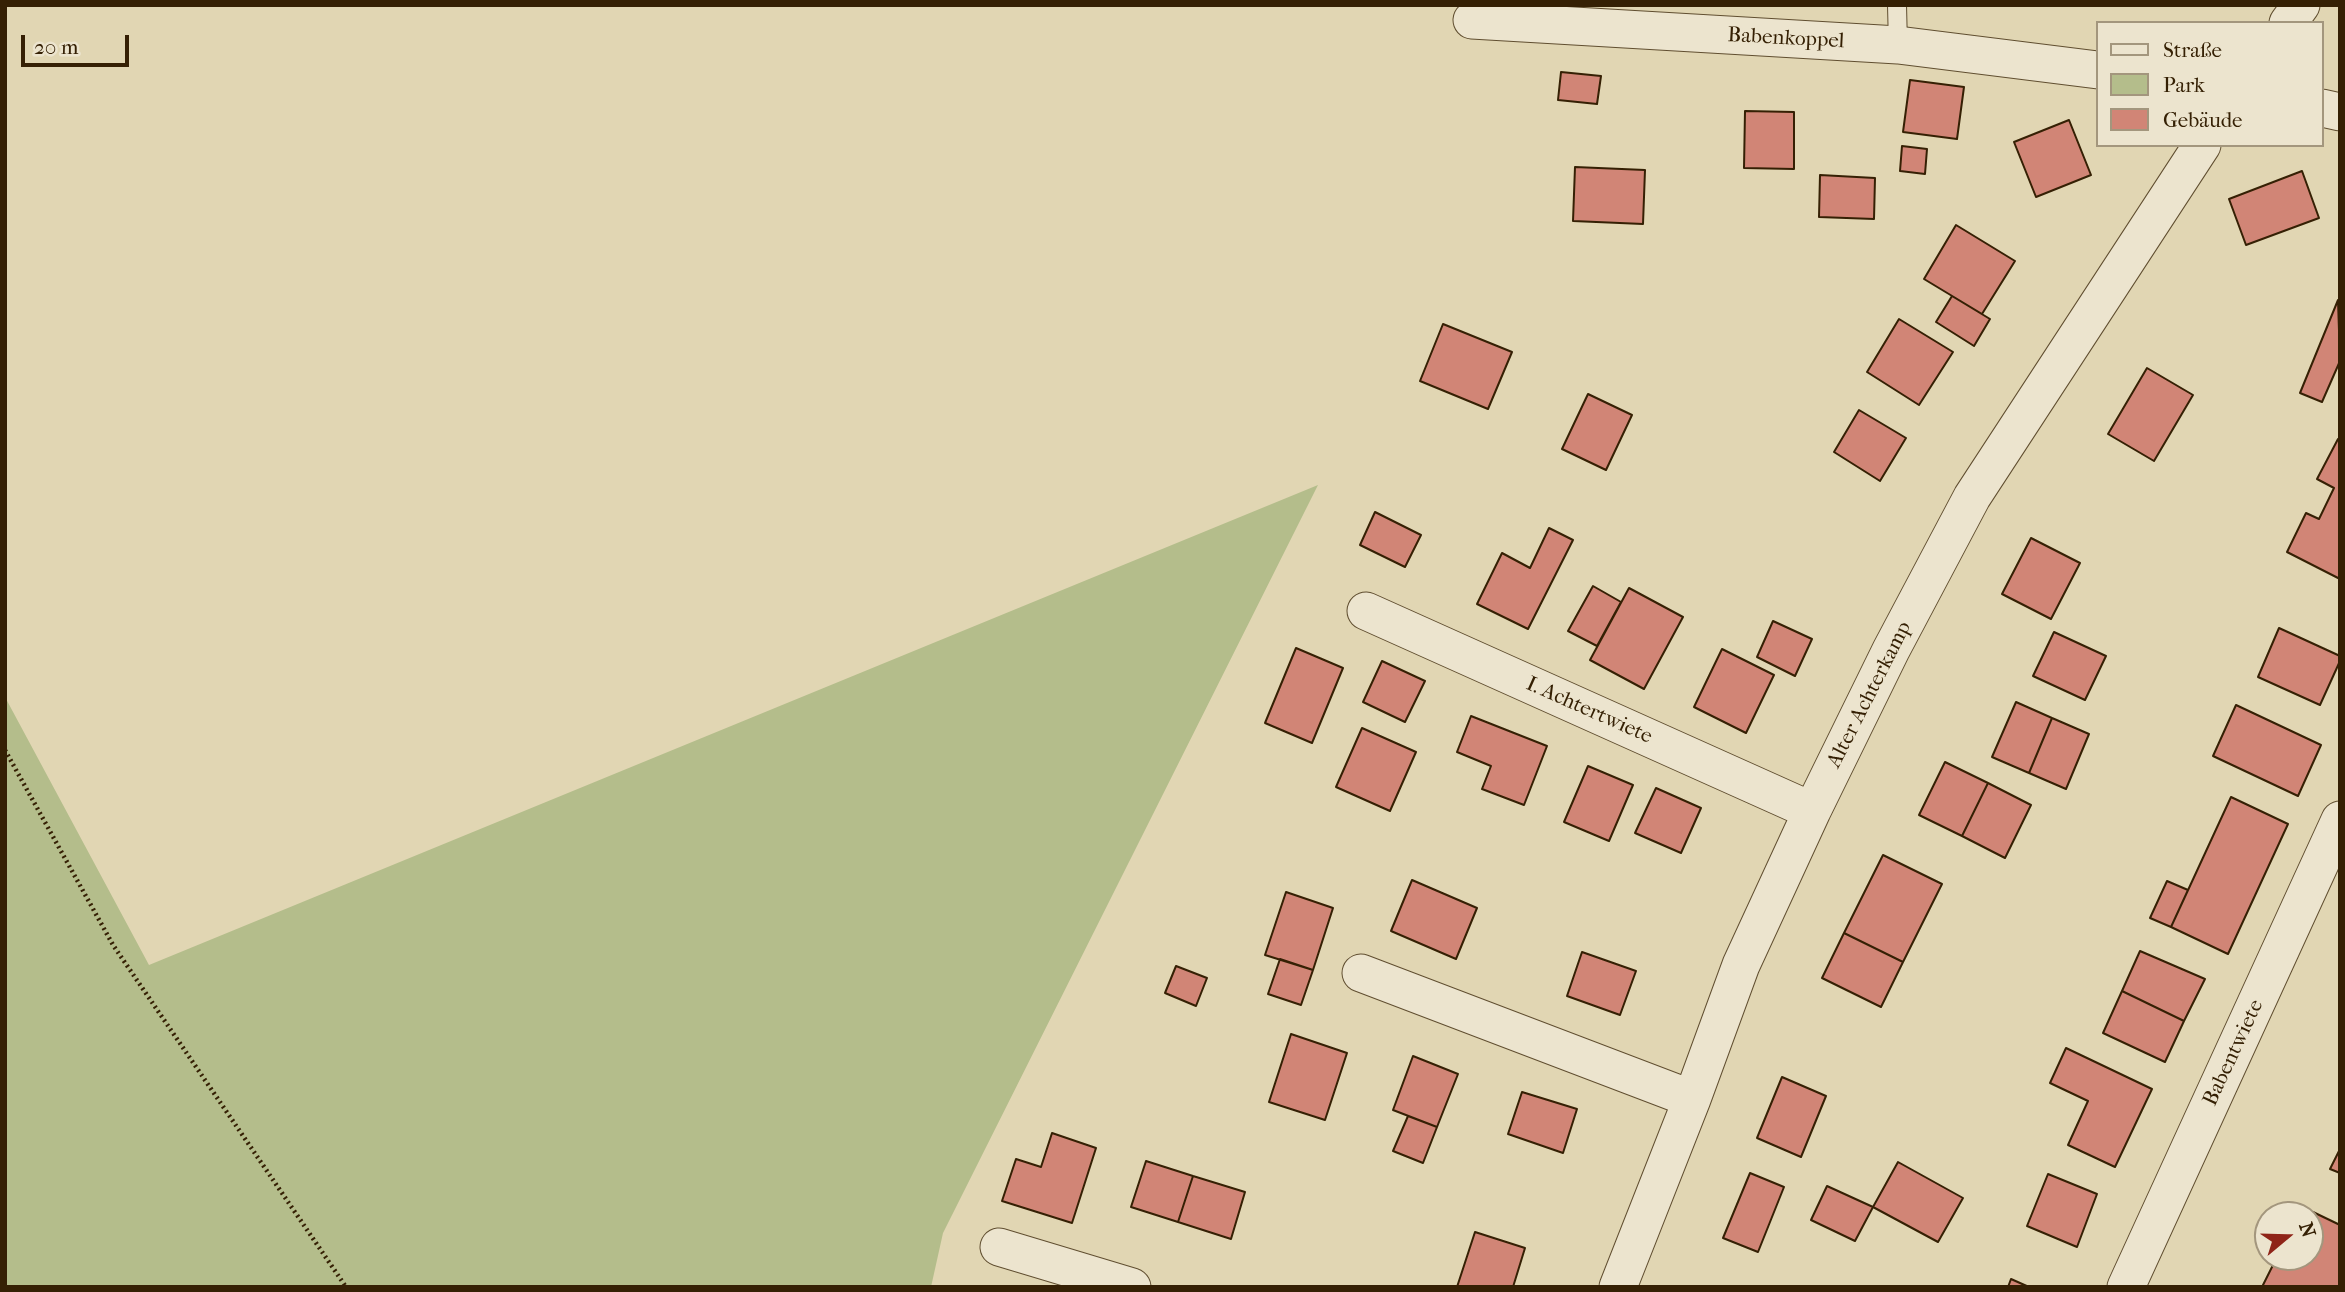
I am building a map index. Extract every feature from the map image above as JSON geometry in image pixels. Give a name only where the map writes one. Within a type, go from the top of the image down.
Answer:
[{"type":"street","points":[[2289,21],[2301,5]]},
{"type":"street","name":"Babenkoppel","points":[[1472,20],[1898,45],[2096,70]]},
{"type":"street","name":"Alter Achterkamp","points":[[1618,1287],[1741,965],[1812,811],[1891,650],[1972,497],[2201,147]]},
{"type":"street","name":"I. Achtertwiete","points":[[1366,611],[1812,811]]},
{"type":"street","name":"Babentwiete","points":[[2126,1287],[2340,820]]},
{"type":"street","points":[[1360,973],[1692,1099]]},
{"type":"street","points":[[999,1247],[1132,1287]]},
{"type":"lane","points":[[1898,5],[1898,45]]},
{"type":"path","points":[[5,750],[113,945],[346,1287]]},
{"type":"green space","points":[[1318,485],[943,1233],[931,1287],[5,1287],[5,697],[149,965]]},
{"type":"building","points":[[1561,72],[1601,76],[1597,104],[1558,100]]},
{"type":"building","points":[[1910,80],[1964,87],[1957,139],[1903,132]]},
{"type":"building","points":[[1745,111],[1794,112],[1794,169],[1744,168]]},
{"type":"building","points":[[2069,120],[2091,175],[2036,197],[2014,142]]},
{"type":"building","points":[[1902,146],[1927,149],[1925,174],[1900,171]]},
{"type":"building","points":[[1575,167],[1645,170],[1643,224],[1573,221]]},
{"type":"building","points":[[2302,171],[2319,218],[2246,245],[2229,199]]},
{"type":"building","points":[[1820,175],[1875,178],[1874,219],[1819,217]]},
{"type":"building","points":[[1956,225],[2015,261],[1982,314],[1924,279]]},
{"type":"building","points":[[1952,296],[1990,319],[1974,346],[1936,322]]},
{"type":"building","points":[[2338,300],[2340,361],[2322,402],[2300,393]]},
{"type":"building","points":[[1899,319],[1953,352],[1919,405],[1867,372]]},
{"type":"building","points":[[1443,324],[1512,352],[1488,409],[1420,381]]},
{"type":"building","points":[[2147,368],[2193,395],[2154,461],[2108,434]]},
{"type":"building","points":[[1588,394],[1632,415],[1606,470],[1562,449]]},
{"type":"building","points":[[1859,410],[1906,438],[1880,481],[1834,452]]},
{"type":"building","points":[[2338,439],[2340,579],[2287,552],[2306,513],[2319,519],[2334,488],[2317,479]]},
{"type":"building","points":[[1375,512],[1421,535],[1405,567],[1360,545]]},
{"type":"building","points":[[1549,528],[1573,540],[1528,629],[1477,604],[1502,553],[1530,568]]},
{"type":"building","points":[[2031,538],[2080,563],[2051,619],[2002,594]]},
{"type":"building","points":[[1593,586],[1621,602],[1597,646],[1568,631]]},
{"type":"building","points":[[1629,588],[1683,617],[1644,689],[1590,660]]},
{"type":"building","points":[[1773,621],[1812,639],[1795,676],[1757,657]]},
{"type":"building","points":[[2279,628],[2340,656],[2320,705],[2258,677]]},
{"type":"building","points":[[2054,632],[2106,656],[2085,700],[2033,676]]},
{"type":"building","points":[[1296,648],[1343,668],[1312,743],[1265,723]]},
{"type":"building","points":[[1722,649],[1774,675],[1746,733],[1694,707]]},
{"type":"building","points":[[1382,661],[1425,681],[1405,722],[1363,702]]},
{"type":"building","points":[[2016,702],[2052,718],[2029,773],[1992,757]]},
{"type":"building","points":[[2236,705],[2321,745],[2298,796],[2213,756]]},
{"type":"building","points":[[1471,716],[1547,746],[1524,805],[1482,789],[1491,766],[1457,752]]},
{"type":"building","points":[[2052,718],[2089,734],[2066,789],[2029,773]]},
{"type":"building","points":[[1362,728],[1416,752],[1390,811],[1336,787]]},
{"type":"building","points":[[1945,762],[1988,783],[1962,836],[1919,815]]},
{"type":"building","points":[[1588,766],[1633,785],[1609,841],[1564,822]]},
{"type":"building","points":[[1988,783],[2031,805],[2005,858],[1962,836]]},
{"type":"building","points":[[1656,788],[1701,808],[1681,853],[1635,833]]},
{"type":"building","points":[[2231,797],[2288,824],[2228,954],[2171,927]]},
{"type":"building","points":[[1883,855],[1942,884],[1903,962],[1844,933]]},
{"type":"building","points":[[1412,880],[1477,908],[1456,959],[1391,931]]},
{"type":"building","points":[[2167,881],[2188,890],[2171,927],[2150,918]]},
{"type":"building","points":[[1286,892],[1333,908],[1313,970],[1265,955]]},
{"type":"building","points":[[1844,933],[1903,962],[1881,1007],[1822,978]]},
{"type":"building","points":[[2140,951],[2205,979],[2184,1021],[2122,991]]},
{"type":"building","points":[[1582,952],[1636,971],[1620,1015],[1567,996]]},
{"type":"building","points":[[1280,959],[1313,970],[1301,1005],[1268,994]]},
{"type":"building","points":[[1176,966],[1207,978],[1196,1006],[1165,993]]},
{"type":"building","points":[[2122,991],[2184,1021],[2165,1062],[2103,1033]]},
{"type":"building","points":[[1291,1034],[1347,1053],[1325,1120],[1269,1102]]},
{"type":"building","points":[[2066,1048],[2152,1089],[2115,1167],[2068,1145],[2088,1101],[2050,1083]]},
{"type":"building","points":[[1413,1056],[1458,1074],[1437,1127],[1393,1110]]},
{"type":"building","points":[[1782,1077],[1826,1096],[1801,1157],[1757,1138]]},
{"type":"building","points":[[1522,1092],[1577,1109],[1563,1153],[1508,1134]]},
{"type":"building","points":[[1408,1116],[1437,1127],[1423,1163],[1393,1151]]},
{"type":"building","points":[[1052,1133],[1096,1148],[1072,1223],[1002,1201],[1016,1159],[1041,1167]]},
{"type":"building","points":[[2340,1149],[2340,1173],[2330,1169]]},
{"type":"building","points":[[1146,1161],[1193,1176],[1178,1222],[1131,1207]]},
{"type":"building","points":[[1898,1162],[1963,1198],[1938,1242],[1873,1207]]},
{"type":"building","points":[[1750,1173],[1784,1187],[1758,1252],[1723,1238]]},
{"type":"building","points":[[2048,1174],[2097,1194],[2077,1247],[2027,1226]]},
{"type":"building","points":[[1193,1176],[1245,1192],[1231,1239],[1178,1222]]},
{"type":"building","points":[[1827,1186],[1873,1207],[1855,1241],[1811,1220]]},
{"type":"building","points":[[2324,1217],[2340,1225],[2340,1287],[2262,1287],[2270,1271],[2324,1271]]},
{"type":"building","points":[[1475,1232],[1525,1248],[1513,1287],[1457,1287]]},
{"type":"building","points":[[2011,1279],[2029,1287],[2008,1287]]}]
